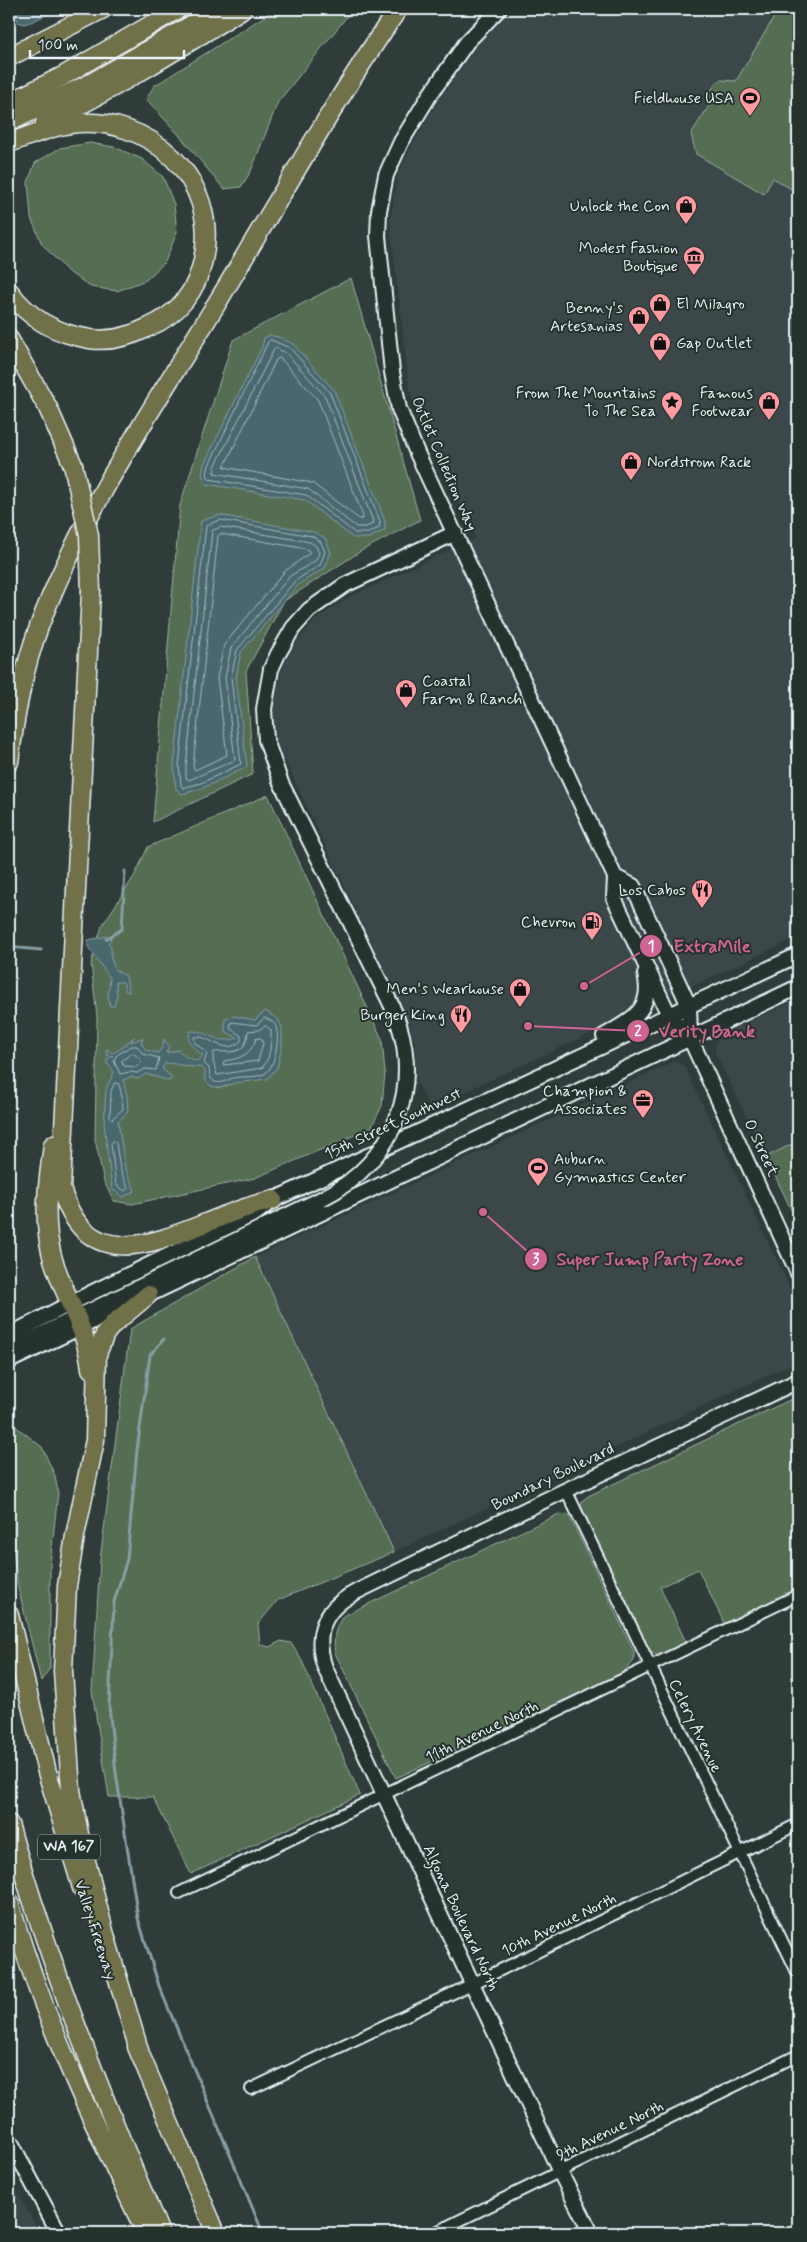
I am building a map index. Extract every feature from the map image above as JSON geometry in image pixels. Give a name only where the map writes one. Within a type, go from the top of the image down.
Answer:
[{"type":"highway","points":[[9,57],[102,9]]},
{"type":"highway","points":[[9,103],[61,77],[178,9]]},
{"type":"highway","points":[[9,122],[89,84],[219,9]]},
{"type":"highway","points":[[9,142],[96,98],[167,58],[242,9]]},
{"type":"highway","points":[[9,762],[15,713],[40,626],[60,575],[90,516],[118,466],[349,82],[398,9]]},
{"type":"highway","points":[[9,142],[70,124],[104,125],[138,133],[153,140],[186,171],[199,195],[207,235],[204,259],[197,281],[181,305],[160,322],[122,337],[94,340],[79,338],[51,328],[20,306],[9,291]]},
{"type":"highway","points":[[9,339],[48,408],[73,465],[89,535],[91,592],[61,1188],[68,1207],[81,1228],[106,1243],[119,1246],[143,1244],[172,1236],[249,1206],[273,1200]]},
{"type":"highway","points":[[72,987],[46,1196],[46,1217],[52,1256],[76,1315],[90,1362],[96,1424]]},
{"type":"highway","points":[[141,2058],[105,1935],[79,1834],[71,1790],[63,1672],[67,1586],[75,1536],[92,1463],[96,1424],[96,1369],[100,1344],[113,1324],[148,1295]]},
{"type":"highway","name":"Valley Freeway","points":[[9,1615],[31,1710],[69,1850],[113,1984],[141,2058],[216,2233]]},
{"type":"highway","name":"WA 167","points":[[9,1824],[24,1875],[76,2028],[160,2233]]},
{"type":"highway","points":[[9,1901],[22,1946],[74,2080],[146,2233]]},
{"type":"highway","points":[[9,1921],[22,1946]]},
{"type":"main road","name":"Outlet Collection Way","points":[[500,9],[467,42],[429,96],[410,127],[386,175],[379,211],[381,270],[392,372],[400,409],[414,445],[615,877],[614,898],[669,1015]]},
{"type":"main road","points":[[76,1315],[321,1199],[346,1185],[362,1172],[380,1150],[396,1121],[405,1086],[406,1053],[400,1027],[390,1002],[281,783],[266,740],[264,721],[265,699],[271,669],[278,654],[293,628],[309,610],[344,585],[455,534]]},
{"type":"main road","points":[[615,877],[633,886],[689,1006]]},
{"type":"main road","points":[[548,1070],[639,1013],[647,992],[647,984],[636,945]]},
{"type":"main road","name":"15th Street Southwest","points":[[12,1347],[76,1315],[256,1213],[273,1200],[548,1070],[798,956]]},
{"type":"main road","name":"15th Street Southwest","points":[[12,1347],[76,1315],[148,1295],[798,987]]},
{"type":"main road","name":"O Street","points":[[689,1006],[690,1038]]},
{"type":"main road","name":"O Street","points":[[669,1015],[690,1038],[798,1273]]},
{"type":"main road","name":"Boundary Boulevard","points":[[329,1614],[338,1603],[353,1593],[798,1381]]},
{"type":"main road","name":"Algona Boulevard North","points":[[329,1614],[321,1629],[319,1643],[322,1658],[384,1796],[560,2172],[591,2233]]},
{"type":"main road","points":[[9,2139],[60,2233]]},
{"type":"street","name":"Celery Avenue","points":[[566,1490],[798,1974]]},
{"type":"street","name":"11th Avenue North","points":[[178,1893],[651,1668],[798,1595]]},
{"type":"street","name":"10th Avenue North","points":[[251,2089],[472,1984],[798,1824]]},
{"type":"street","name":"9th Avenue North","points":[[434,2233],[798,2054]]},
{"type":"shaded area","points":[[513,9],[798,9],[798,937],[430,1108],[415,1078],[415,1045],[408,1021],[278,746],[274,733],[273,699],[287,655],[315,620],[349,597],[476,538],[418,422],[409,386],[390,223],[397,177],[412,145],[440,98],[478,44]]},
{"type":"shaded area","points":[[794,1001],[798,1011],[798,1141],[766,1157],[715,1052],[715,1044],[722,1034]]},
{"type":"shaded area","points":[[675,1061],[685,1067],[798,1305],[798,1361],[394,1552],[255,1257]]},
{"type":"shaded area","points":[[9,2177],[40,2233],[9,2233]]},
{"type":"green space","points":[[276,9],[353,9],[278,102],[251,171],[241,187],[224,189],[146,99],[154,86]]},
{"type":"green space","name":"Fieldhouse USA","points":[[779,9],[798,9],[798,193],[773,178],[764,194],[696,154],[691,134],[712,101],[711,92],[715,84],[720,80],[736,81]]},
{"type":"green space","points":[[90,143],[114,147],[142,159],[163,177],[174,204],[177,232],[165,262],[146,280],[117,291],[91,287],[67,271],[42,244],[31,218],[28,182],[35,163],[60,148]]},
{"type":"green space","points":[[351,278],[420,520],[361,551],[284,601],[246,671],[253,774],[153,822],[180,505],[233,340]]},
{"type":"green space","points":[[268,795],[382,1039],[385,1073],[382,1106],[371,1128],[255,1178],[132,1204],[114,1201],[104,1182],[95,1139],[97,1017],[91,963],[102,926],[135,875],[148,847]]},
{"type":"green space","points":[[798,1141],[798,1224],[766,1157]]},
{"type":"green space","points":[[255,1257],[394,1552],[278,1600],[258,1624],[260,1644],[269,1647],[281,1641],[291,1643],[302,1661],[360,1795],[191,1874],[153,1797],[109,1797],[92,1691],[100,1560],[130,1329]]},
{"type":"green space","points":[[798,1396],[798,1589],[725,1625],[698,1569],[660,1587],[687,1644],[658,1656],[650,1651],[581,1507],[582,1501],[588,1496]]},
{"type":"green space","points":[[9,1425],[14,1425],[42,1447],[55,1476],[58,1493],[50,1564],[50,1668],[41,1681],[18,1587],[9,1519]]},
{"type":"green space","points":[[559,1514],[569,1515],[634,1652],[634,1661],[621,1674],[396,1778],[335,1653],[335,1633],[340,1620],[343,1616]]},
{"type":"water","points":[[15,9],[59,9],[24,24],[18,22]]},
{"type":"water","points":[[270,335],[293,344],[334,390],[385,521],[385,530],[369,538],[353,538],[305,500],[206,484],[202,474],[204,464],[262,347],[264,338]]},
{"type":"water","points":[[219,515],[314,532],[325,538],[331,552],[325,568],[299,584],[241,652],[236,677],[247,767],[203,788],[182,794],[176,789],[174,766],[201,521]]},
{"type":"water","points":[[108,936],[111,939],[108,943],[111,946],[111,958],[115,970],[126,976],[129,992],[126,992],[123,982],[116,982],[117,995],[114,1006],[110,1006],[108,996],[110,978],[88,947],[88,940]]},
{"type":"water","points":[[265,1011],[278,1019],[282,1028],[282,1045],[277,1068],[267,1079],[235,1083],[220,1088],[211,1086],[205,1080],[205,1071],[200,1067],[165,1063],[162,1069],[171,1076],[170,1081],[146,1074],[138,1079],[130,1077],[123,1080],[128,1112],[118,1121],[125,1168],[135,1191],[123,1197],[112,1189],[104,1123],[106,1089],[114,1072],[107,1063],[107,1059],[113,1056],[107,1055],[106,1049],[112,1053],[119,1050],[134,1037],[131,1042],[143,1038],[141,1043],[146,1050],[158,1053],[163,1046],[164,1039],[169,1046],[166,1053],[178,1050],[186,1057],[197,1061],[203,1055],[190,1042],[190,1031],[223,1040],[238,1038],[225,1031],[225,1018],[234,1016],[255,1020]]},
{"type":"waterway","points":[[106,939],[122,929],[125,871]]},
{"type":"waterway","points":[[9,947],[41,950]]},
{"type":"waterway","points":[[164,1339],[150,1355],[137,1450],[127,1559],[114,1602],[109,1706],[116,1773],[138,1918],[159,1986],[263,2233]]},
{"type":"place","name":"Fieldhouse USA","points":[[750,117]]},
{"type":"place","name":"Unlock the Con","points":[[686,225]]},
{"type":"place","name":"Modest Fashion Boutique","points":[[694,276]]},
{"type":"place","name":"El Milagro","points":[[660,323]]},
{"type":"place","name":"Benny's Artesanias","points":[[639,336]]},
{"type":"place","name":"Gap Outlet","points":[[660,362]]},
{"type":"place","name":"From The Mountains To The Sea","points":[[672,421]]},
{"type":"place","name":"Famous Footwear","points":[[769,421]]},
{"type":"place","name":"Nordstrom Rack","points":[[631,481]]},
{"type":"place","name":"Coastal Farm & Ranch","points":[[406,709]]},
{"type":"place","name":"Los Cabos","points":[[702,909]]},
{"type":"place","name":"Chevron","points":[[592,941]]},
{"type":"place","name":"ExtraMile","points":[[584,986]]},
{"type":"place","name":"Men's Wearhouse","points":[[520,1008]]},
{"type":"place","name":"Verity Bank","points":[[528,1026]]},
{"type":"place","name":"Burger King","points":[[461,1034]]},
{"type":"place","name":"Champion & Associates","points":[[643,1119]]},
{"type":"place","name":"Auburn Gymnastics Center","points":[[538,1187]]},
{"type":"place","name":"Super Jump Party Zone","points":[[483,1212]]}]
